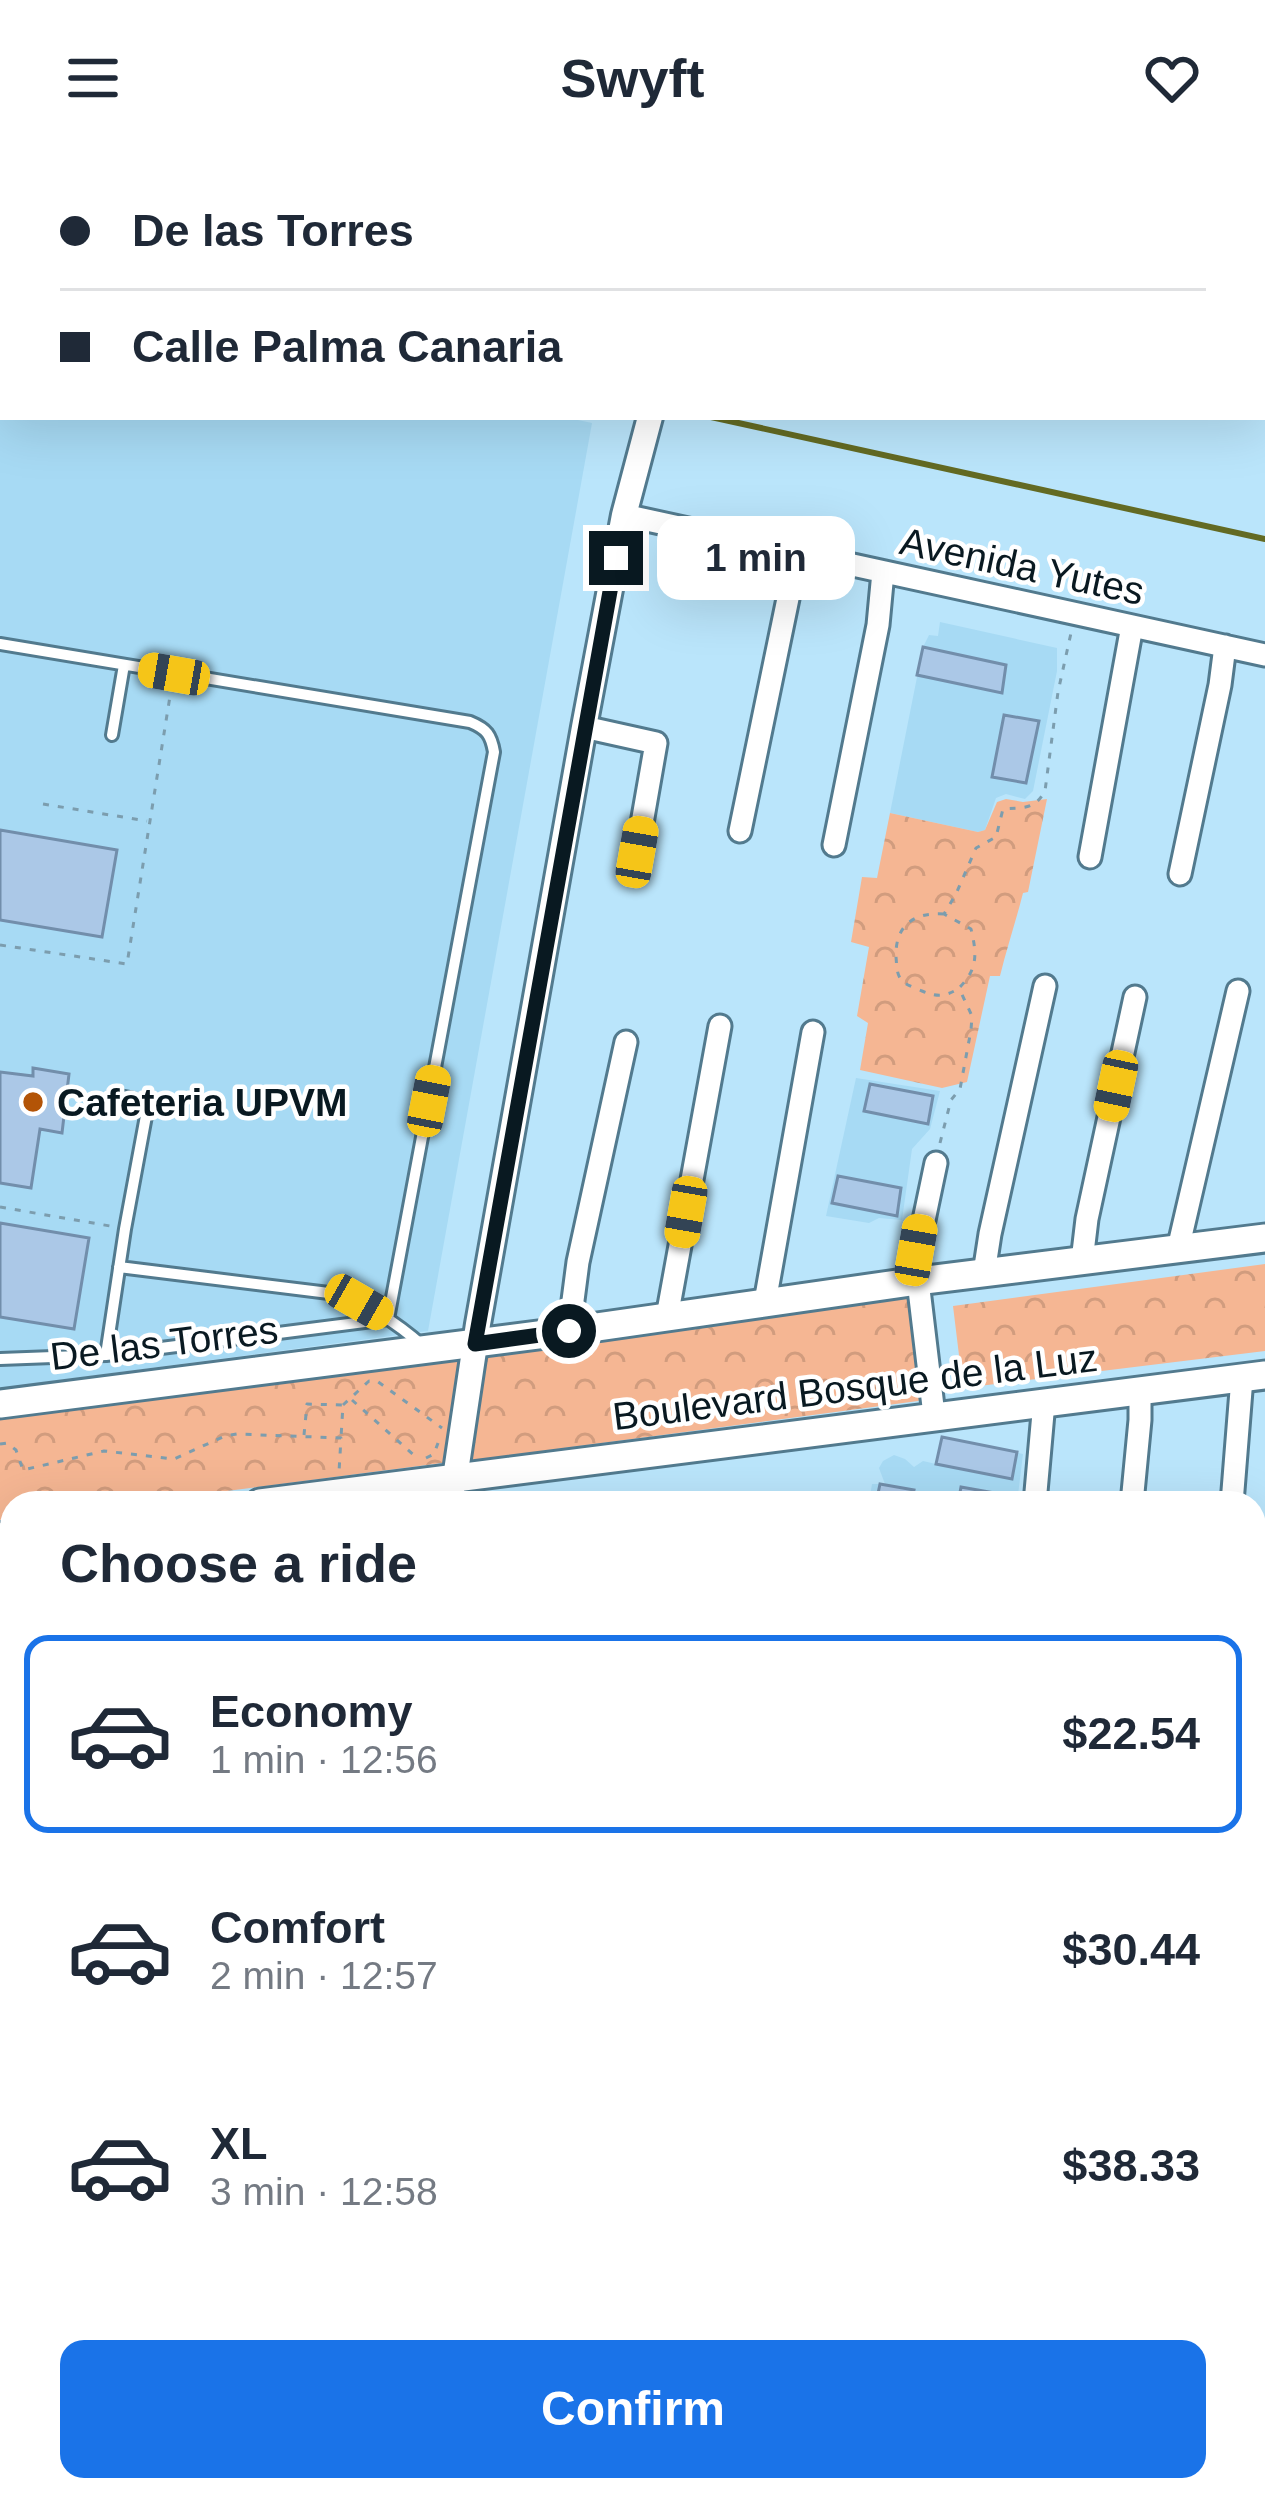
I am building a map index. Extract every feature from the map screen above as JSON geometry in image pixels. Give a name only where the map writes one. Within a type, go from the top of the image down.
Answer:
[{"type":"main road","name":"De las Torres","points":[[0,1404],[1265,1238]]},
{"type":"main road","name":"Boulevard Bosque de la Luz","points":[[454,1491],[934,1415],[1254,1377]]},
{"type":"street","points":[[454,1491],[475,1344],[584,727],[624,515],[649,420]]},
{"type":"street","name":"Avenida Yutes","points":[[624,515],[1265,655]]},
{"type":"street","points":[[740,831],[796,555]]},
{"type":"street","points":[[834,845],[878,625],[883,572]]},
{"type":"street","points":[[1090,856],[1132,626]]},
{"type":"street","points":[[1180,874],[1225,646]]},
{"type":"street","points":[[584,727],[656,743],[637,852]]},
{"type":"street","points":[[984,1273],[1045,986]]},
{"type":"street","points":[[1178,1249],[1238,991]]},
{"type":"street","points":[[1082,1261],[1135,998]]},
{"type":"street","points":[[667,1317],[721,1026]]},
{"type":"street","points":[[765,1302],[813,1032]]},
{"type":"street","points":[[569,1331],[578,1262],[626,1042]]},
{"type":"street","points":[[934,1415],[914,1281],[936,1163]]},
{"type":"street","points":[[1234,1491],[1254,1377]]},
{"type":"street","points":[[1133,1491],[1140,1390]]},
{"type":"street","points":[[1036,1491],[1044,1402]]},
{"type":"lane","points":[[0,644],[470,722],[492,736],[494,752],[388,1319]]},
{"type":"lane","points":[[112,735],[124,665]]},
{"type":"lane","points":[[106,1354],[146,1116],[140,1100],[113,1095]]},
{"type":"lane","points":[[119,1267],[338,1294],[388,1319],[425,1348]]},
{"type":"lane","points":[[0,1359],[106,1354],[388,1319]]},
{"type":"path","points":[[944,914],[976,848],[996,837],[1003,809],[1028,808],[1045,791],[1058,692],[1075,614]]},
{"type":"path","points":[[0,945],[127,964],[174,674]]},
{"type":"path","points":[[43,804],[149,821]]},
{"type":"path","points":[[928,913],[944,914],[971,929],[972,975],[959,988],[944,997],[906,984],[897,974],[895,940],[901,930],[928,913]]},
{"type":"path","points":[[936,1163],[947,1112],[960,1090],[971,1030],[971,1016],[959,988]]},
{"type":"path","points":[[0,1207],[125,1229]]},
{"type":"path","points":[[304,1437],[307,1404],[343,1406],[369,1382],[377,1381],[442,1429],[434,1454],[423,1460],[415,1458],[352,1400]]},
{"type":"path","points":[[337,1491],[343,1406]]},
{"type":"path","points":[[0,1444],[16,1450],[23,1470],[104,1451],[174,1459],[225,1436],[341,1438]]},
{"type":"shaded area","points":[[0,420],[592,423],[428,1331],[0,1388]]},
{"type":"shaded area","points":[[940,622],[1057,648],[1057,671],[1033,791],[1025,799],[1006,794],[996,798],[985,830],[978,832],[890,813],[923,647],[929,635],[938,636]]},
{"type":"shaded area","points":[[856,1078],[940,1091],[930,1129],[912,1149],[902,1220],[879,1218],[869,1223],[826,1216]]},
{"type":"shaded area","points":[[942,1437],[1023,1454],[1018,1491],[871,1491],[872,1484],[885,1484],[879,1468],[894,1455],[914,1467],[923,1461],[936,1464]]},
{"type":"green space","points":[[1047,799],[1028,892],[1023,893],[1000,976],[990,976],[967,1082],[942,1088],[860,1070],[868,1023],[857,1016],[869,947],[851,942],[862,877],[877,878],[890,813],[978,832],[985,830],[997,802]]},
{"type":"green space","points":[[1265,1264],[1265,1351],[963,1388],[953,1306]]},
{"type":"green space","points":[[912,1296],[925,1396],[918,1401],[467,1461],[484,1353]]},
{"type":"green space","points":[[462,1356],[450,1462],[226,1491],[0,1491],[0,1418]]},
{"type":"building","points":[[923,647],[1006,665],[1002,693],[917,675]]},
{"type":"building","points":[[1004,715],[1039,721],[1026,783],[992,777]]},
{"type":"building","points":[[0,830],[117,850],[102,937],[0,920]]},
{"type":"building","name":"Cafeteria UPVM","points":[[33,1068],[69,1074],[62,1133],[40,1129],[31,1188],[0,1183],[0,1072],[33,1076]]},
{"type":"building","points":[[870,1084],[933,1096],[928,1124],[864,1111]]},
{"type":"building","points":[[838,1176],[901,1188],[897,1216],[832,1203]]},
{"type":"building","points":[[0,1223],[89,1238],[74,1329],[0,1317]]},
{"type":"building","points":[[942,1437],[1017,1452],[1012,1479],[936,1464]]},
{"type":"building","points":[[880,1484],[914,1490],[914,1491],[879,1491]]},
{"type":"waterway","points":[[725,420],[1265,539]]},
{"type":"place","name":"Cafeteria UPVM","points":[[33,1102]]},
{"type":"route","points":[[569,1331],[475,1344],[616,558]]}]
